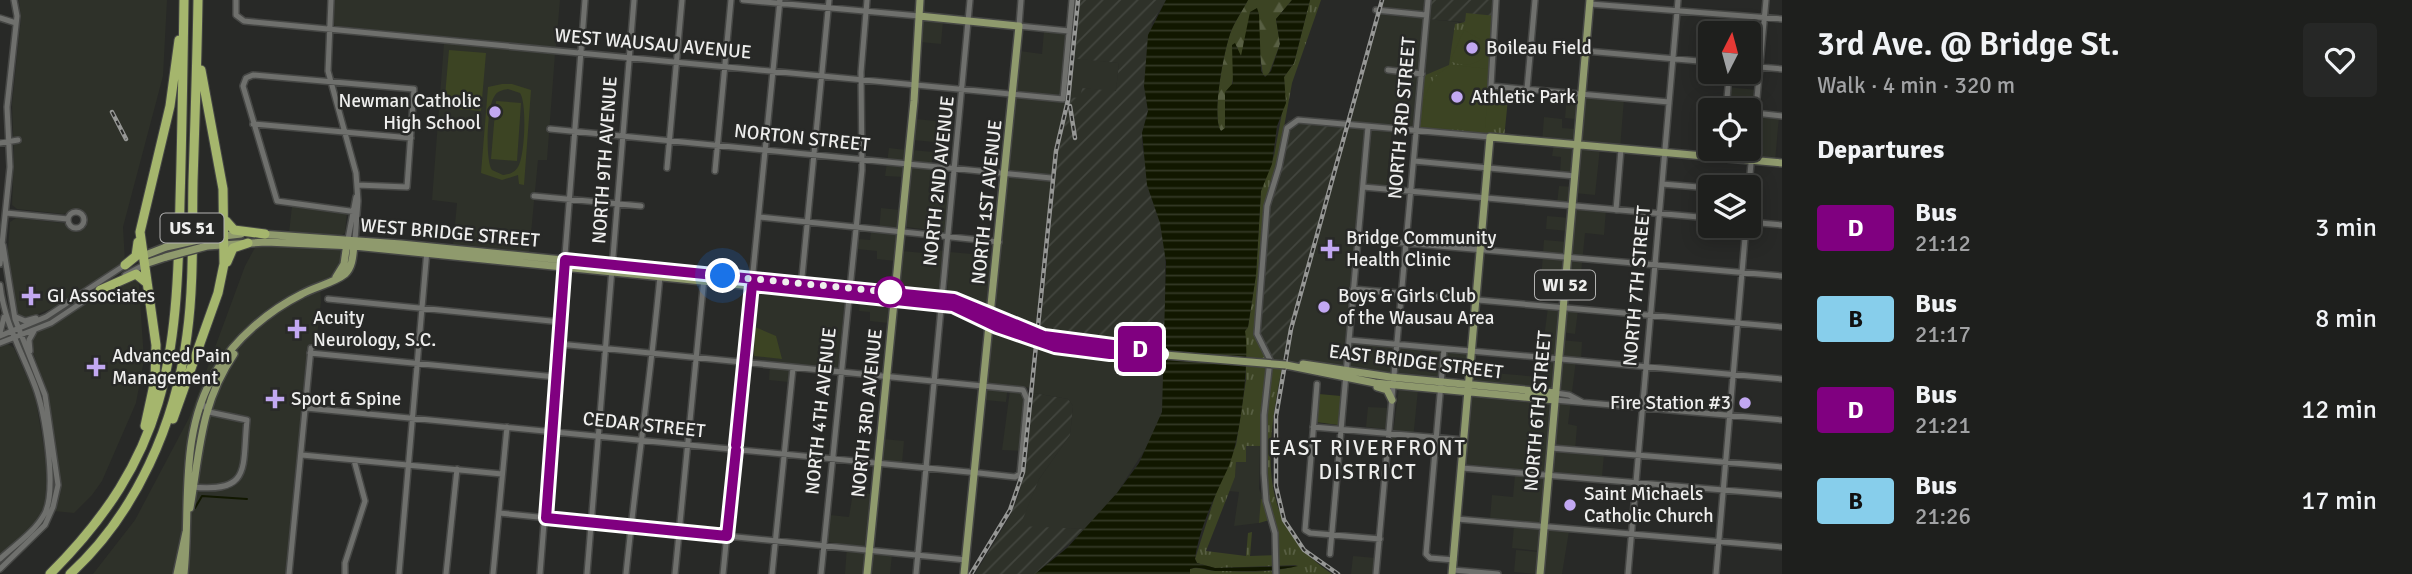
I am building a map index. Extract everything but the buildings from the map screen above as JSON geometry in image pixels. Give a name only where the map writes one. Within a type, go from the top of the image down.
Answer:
[{"type":"highway","points":[[125,265],[138,251],[139,228],[170,106],[184,2]]},
{"type":"highway","name":"US 51","points":[[52,571],[101,516],[121,488],[144,443],[162,393],[173,343],[178,299],[184,2]]},
{"type":"highway","points":[[158,445],[178,407],[222,278],[226,219],[221,173],[202,83],[198,4]]},
{"type":"highway","name":"US 51","points":[[72,573],[122,511],[158,445],[178,384],[189,322],[198,4]]},
{"type":"highway","points":[[101,516],[139,444],[152,397],[156,345],[140,235],[145,207]]},
{"type":"highway","points":[[226,219],[235,230],[265,234]]},
{"type":"highway","points":[[212,310],[224,281],[230,253],[235,247],[248,243]]},
{"type":"highway","points":[[100,290],[135,274],[148,283]]},
{"type":"main road","points":[[920,2],[937,18]]},
{"type":"main road","name":"NORTH 3RD AVENUE","points":[[867,574],[908,164],[920,2]]},
{"type":"main road","name":"NORTH 6TH STREET","points":[[1540,574],[1590,2]]},
{"type":"main road","points":[[919,16],[1019,26]]},
{"type":"main road","name":"NORTH 1ST AVENUE","points":[[964,574],[1019,26]]},
{"type":"main road","points":[[1452,572],[1490,137],[1698,156]]},
{"type":"main road","points":[[1489,151],[1494,140],[1537,142]]},
{"type":"main road","points":[[1559,144],[1575,149],[1575,176]]},
{"type":"main road","points":[[1761,161],[1782,163]]},
{"type":"main road","name":"WEST BRIDGE STREET","points":[[144,260],[166,247],[265,234],[966,303],[991,320],[1037,338],[1083,351],[1161,354]]},
{"type":"main road","name":"WEST BRIDGE STREET","points":[[225,240],[248,243],[351,243]]},
{"type":"main road","name":"WEST BRIDGE STREET","points":[[144,260],[166,257],[207,242]]},
{"type":"main road","points":[[184,574],[190,447],[201,402],[215,372],[239,343],[278,307],[335,278],[344,264],[351,243]]},
{"type":"main road","name":"WEST BRIDGE STREET","points":[[612,268],[660,276],[704,278]]},
{"type":"main road","points":[[189,487],[206,410],[212,393],[239,343]]},
{"type":"main road","name":"EAST BRIDGE STREET","points":[[1161,354],[1286,365],[1347,376],[1555,397]]},
{"type":"main road","points":[[1347,376],[1385,389],[1392,400]]},
{"type":"main road","points":[[177,574],[186,532]]},
{"type":"street","points":[[0,569],[43,528],[57,493],[45,395],[19,333],[2,238],[10,141],[8,107],[16,23],[14,0]]},
{"type":"street","name":"WEST WAUSAU AVENUE","points":[[236,0],[236,15],[241,20],[1063,99],[1069,31]]},
{"type":"street","points":[[331,0],[328,29],[329,80],[345,132],[357,188],[351,243]]},
{"type":"street","points":[[540,574],[585,0]]},
{"type":"street","name":"NORTH 9TH AVENUE","points":[[587,574],[634,0]]},
{"type":"street","points":[[667,168],[682,0]]},
{"type":"street","points":[[715,171],[731,0]]},
{"type":"street","points":[[743,0],[919,16]]},
{"type":"street","points":[[801,287],[829,0]]},
{"type":"street","name":"NORTH 4TH AVENUE","points":[[821,574],[863,160],[862,80],[867,0]]},
{"type":"street","name":"NORTH 2ND AVENUE","points":[[916,574],[964,90],[970,0]]},
{"type":"street","name":"NORTH 1ST AVENUE","points":[[1019,26],[1021,0]]},
{"type":"street","points":[[1019,26],[1069,31],[1072,0]]},
{"type":"street","name":"NORTH 3RD STREET","points":[[1376,574],[1428,0]]},
{"type":"street","points":[[1496,0],[1491,86],[1669,102]]},
{"type":"street","points":[[1527,89],[1535,0]]},
{"type":"street","name":"NORTH 7TH STREET","points":[[1628,574],[1678,0]]},
{"type":"street","points":[[1761,55],[1766,0]]},
{"type":"street","points":[[723,574],[780,2]]},
{"type":"street","points":[[1590,2],[1782,19]]},
{"type":"street","points":[[1376,10],[1426,15]]},
{"type":"street","points":[[0,18],[16,23]]},
{"type":"street","points":[[1586,51],[1698,61]]},
{"type":"street","points":[[1761,67],[1782,69]]},
{"type":"street","points":[[1388,70],[1422,74]]},
{"type":"street","points":[[355,211],[277,202],[243,86],[246,78],[253,75],[414,89],[406,189],[357,188]]},
{"type":"street","points":[[1727,98],[1728,87]]},
{"type":"street","points":[[1761,114],[1782,116]]},
{"type":"street","points":[[1276,574],[1275,533],[1266,501],[1264,473],[1264,415],[1270,360],[1257,334],[1267,201],[1290,123],[1298,120],[1490,137]]},
{"type":"street","points":[[253,124],[411,138]]},
{"type":"street","points":[[1330,554],[1368,127]]},
{"type":"street","name":"NORTON STREET","points":[[550,129],[1051,178]]},
{"type":"street","points":[[0,143],[18,140]]},
{"type":"street","points":[[1616,210],[1621,149]]},
{"type":"street","points":[[1413,161],[1575,176]]},
{"type":"street","points":[[1662,184],[1698,187]]},
{"type":"street","points":[[1363,187],[1698,217]]},
{"type":"street","points":[[534,196],[641,206]]},
{"type":"street","points":[[6,213],[68,219]]},
{"type":"street","points":[[759,217],[999,242]]},
{"type":"street","points":[[1761,224],[1782,225]]},
{"type":"street","points":[[1716,574],[1745,238]]},
{"type":"street","points":[[1358,239],[1782,276]]},
{"type":"street","points":[[0,264],[3,245]]},
{"type":"street","points":[[399,574],[411,465],[427,250]]},
{"type":"street","name":"WEST BRIDGE STREET","points":[[19,333],[125,265],[144,260]]},
{"type":"street","name":"WEST BRIDGE STREET","points":[[0,342],[12,335],[34,331],[144,260]]},
{"type":"street","points":[[626,574],[640,440],[647,417],[660,276]]},
{"type":"street","points":[[674,574],[704,278]]},
{"type":"street","points":[[0,285],[12,335],[38,395],[51,485],[48,505],[38,523],[0,559]]},
{"type":"street","points":[[1353,289],[1782,327]]},
{"type":"street","points":[[328,299],[561,322]]},
{"type":"street","points":[[0,334],[5,311]]},
{"type":"street","points":[[14,314],[25,321],[46,317]]},
{"type":"street","points":[[32,361],[29,343],[34,331]]},
{"type":"street","name":"WEST BRIDGE STREET","points":[[0,334],[12,335]]},
{"type":"street","points":[[1349,341],[1782,379]]},
{"type":"street","points":[[559,344],[984,386]]},
{"type":"street","points":[[1444,349],[1428,556],[1454,560]]},
{"type":"street","points":[[291,574],[311,350],[556,377]]},
{"type":"street","points":[[772,574],[793,368]]},
{"type":"street","points":[[1317,384],[1304,526],[1308,533],[1380,539]]},
{"type":"street","name":"CEDAR STREET","points":[[306,408],[878,464],[1020,475],[1026,392],[984,386]]},
{"type":"street","points":[[212,393],[211,407],[222,414]]},
{"type":"street","name":"EAST BRIDGE STREET","points":[[1555,397],[1582,402],[1782,420]]},
{"type":"street","points":[[189,487],[223,489],[234,483],[241,473],[247,420],[206,410],[201,402]]},
{"type":"street","points":[[493,574],[507,427]]},
{"type":"street","points":[[1313,427],[1464,440]]},
{"type":"street","points":[[1551,448],[1782,467]]},
{"type":"street","points":[[302,455],[502,474]]},
{"type":"street","points":[[345,574],[345,563],[365,501],[355,460]]},
{"type":"street","points":[[1462,468],[1782,495]]},
{"type":"street","points":[[446,574],[457,470]]},
{"type":"street","points":[[499,513],[966,560]]},
{"type":"street","points":[[1457,519],[1782,547]]},
{"type":"street","points":[[1452,572],[1498,574]]},
{"type":"shaded area","points":[[19,0],[167,0],[163,76],[123,227],[125,262],[60,305],[26,319],[17,315],[7,263],[10,222],[16,218],[63,223],[78,232],[86,227],[88,221],[85,212],[79,209],[63,214],[17,209],[12,205],[12,104],[21,18]]},
{"type":"shaded area","points":[[333,0],[560,0],[556,47],[335,26],[332,22]]},
{"type":"shaded area","points":[[1074,0],[1166,0],[1152,23],[1144,86],[1148,111],[1142,133],[1142,146],[1165,243],[1165,350],[1055,335],[1035,329],[1055,157],[1066,97],[1080,98],[1082,88],[1116,91],[1119,63],[1069,58]]},
{"type":"shaded area","points":[[1166,0],[1248,0],[1227,43],[1219,84],[1217,113],[1221,131],[1225,128],[1225,92],[1233,83],[1232,45],[1235,43],[1241,56],[1250,12],[1257,8],[1259,14],[1261,71],[1265,77],[1271,71],[1280,44],[1276,19],[1292,0],[1310,0],[1294,63],[1284,77],[1286,103],[1277,126],[1272,164],[1261,191],[1256,275],[1248,327],[1245,331],[1245,380],[1240,421],[1232,456],[1204,524],[1195,559],[1197,563],[1215,568],[1298,566],[1249,571],[1197,568],[1190,569],[1190,574],[1035,574],[1067,548],[1117,493],[1139,463],[1162,412],[1166,262],[1160,223],[1147,185],[1142,133],[1148,111],[1144,86],[1148,35]]},
{"type":"shaded area","points":[[1382,0],[1428,0],[1427,19],[1458,22],[1449,66],[1426,77],[1417,131],[1392,129],[1386,189],[1363,187],[1349,340],[1422,347],[1420,362],[1429,363],[1432,348],[1471,351],[1470,366],[1443,363],[1441,383],[1283,362]]},
{"type":"shaded area","points":[[1428,0],[1496,0],[1496,16],[1465,22],[1427,19]]},
{"type":"shaded area","points":[[923,21],[943,21],[941,44],[920,42]]},
{"type":"shaded area","points":[[1044,31],[1066,35],[1064,57],[1119,63],[1116,92],[1082,88],[1081,99],[1066,97],[1055,157],[1035,329],[999,315],[995,310],[1020,51],[1042,54]]},
{"type":"shaded area","name":"Newman Catholic High School","points":[[444,43],[555,54],[547,160],[538,160],[529,254],[453,246],[457,203],[432,200]]},
{"type":"shaded area","points":[[1728,87],[1757,90],[1756,98],[1727,98]]},
{"type":"shaded area","points":[[1567,94],[1624,99],[1620,149],[1600,148],[1595,195],[1574,193],[1572,205],[1606,209],[1604,235],[1585,233],[1580,284],[1541,280],[1544,240],[1568,242],[1569,231],[1546,229],[1547,216],[1571,218],[1572,206],[1557,204],[1559,186],[1574,187],[1575,176],[1560,174],[1561,157],[1552,156],[1554,144],[1542,143],[1544,117],[1562,119],[1562,128],[1575,129],[1576,119],[1565,118]]},
{"type":"shaded area","points":[[1761,114],[1779,116],[1775,162],[1761,161]]},
{"type":"shaded area","points":[[915,119],[936,121],[934,142],[913,140]]},
{"type":"shaded area","points":[[1288,120],[1347,125],[1283,362],[1268,361],[1256,338],[1264,207]]},
{"type":"shaded area","points":[[889,148],[906,150],[904,177],[885,176]]},
{"type":"shaded area","points":[[912,150],[933,152],[929,190],[952,193],[945,232],[906,227]]},
{"type":"shaded area","points":[[292,206],[347,212],[345,233],[340,236],[289,233]]},
{"type":"shaded area","points":[[881,208],[900,210],[895,261],[877,259],[877,251],[856,249],[857,239],[870,240],[871,231],[879,232]]},
{"type":"shaded area","points":[[258,242],[347,246],[335,278],[320,286],[321,302],[315,353],[311,353],[289,574],[93,574],[135,520],[189,418],[245,266]]},
{"type":"shaded area","points":[[924,249],[946,251],[941,293],[899,290],[902,251],[923,253]]},
{"type":"shaded area","points":[[950,252],[994,256],[988,310],[947,294]]},
{"type":"shaded area","points":[[135,276],[139,285],[144,360],[136,403],[102,481],[92,495],[74,513],[54,511],[59,480],[51,416],[45,387],[30,344],[37,332]]},
{"type":"shaded area","points":[[756,290],[845,299],[838,369],[790,365],[788,382],[769,380],[770,363],[748,358]]},
{"type":"shaded area","points":[[861,299],[889,306],[888,323],[870,321],[870,312],[859,311]]},
{"type":"shaded area","points":[[1548,307],[1578,310],[1575,334],[1561,332],[1561,340],[1582,342],[1581,360],[1576,360],[1568,424],[1577,426],[1575,451],[1604,454],[1602,477],[1553,472],[1559,399],[1556,393],[1468,386],[1470,371],[1539,377]]},
{"type":"shaded area","points":[[1000,330],[1034,342],[1030,388],[1008,385],[1006,402],[985,400],[992,335]]},
{"type":"shaded area","points":[[1039,342],[1165,359],[1162,412],[1155,434],[1117,493],[1085,529],[1019,527],[1039,479],[1070,435],[1073,406],[1068,399],[1033,393]]},
{"type":"shaded area","points":[[8,344],[14,348],[35,395],[48,473],[48,497],[37,522],[0,556],[0,346]]},
{"type":"shaded area","points":[[1399,388],[1418,390],[1412,449],[1391,448]]},
{"type":"shaded area","points":[[1010,390],[1025,395],[1021,451],[1002,450]]},
{"type":"shaded area","points":[[1033,393],[1068,399],[1073,406],[1070,435],[1039,479],[1020,526],[1085,529],[1035,574],[975,574],[1009,518],[1019,494],[1027,456]]},
{"type":"shaded area","points":[[1471,396],[1551,403],[1545,472],[1465,464]]},
{"type":"shaded area","points":[[1368,407],[1389,408],[1386,429],[1366,427]]},
{"type":"shaded area","points":[[883,439],[904,441],[902,463],[883,461]]},
{"type":"shaded area","points":[[1246,446],[1260,446],[1259,489],[1263,498],[1259,523],[1234,526],[1239,492],[1229,491],[1235,477],[1236,462]]},
{"type":"shaded area","points":[[1515,475],[1545,478],[1540,523],[1490,519],[1492,495],[1513,497]]},
{"type":"shaded area","points":[[853,492],[872,494],[864,574],[845,574],[847,545],[827,542],[830,515],[849,517]]},
{"type":"shaded area","points":[[1514,526],[1540,529],[1539,551],[1512,548]]},
{"type":"shaded area","points":[[1548,530],[1569,531],[1562,574],[1544,574]]},
{"type":"shaded area","points":[[1516,550],[1539,552],[1536,574],[1514,572]]},
{"type":"shaded area","points":[[873,553],[892,555],[890,574],[870,574]]},
{"type":"shaded area","points":[[1353,556],[1376,558],[1374,574],[1351,574]]},
{"type":"green space","points":[[1248,0],[1292,0],[1276,19],[1280,44],[1268,76],[1263,75],[1259,49],[1244,40],[1243,54],[1239,56],[1237,46],[1225,129],[1221,131],[1217,113],[1227,43]]},
{"type":"green space","points":[[1310,0],[1321,0],[1292,83],[1276,171],[1264,203],[1256,338],[1268,360],[1283,362],[1271,452],[1272,479],[1278,506],[1289,530],[1307,553],[1332,574],[1190,574],[1190,569],[1193,568],[1258,571],[1279,570],[1298,565],[1215,568],[1197,563],[1195,559],[1217,490],[1236,445],[1246,380],[1245,331],[1248,327],[1256,275],[1261,191],[1274,156],[1285,97],[1284,77],[1294,63]],"holes":[[[1246,446],[1265,446],[1267,498],[1261,499],[1259,523],[1273,519],[1278,555],[1250,556],[1252,532],[1248,533],[1246,556],[1206,551],[1235,477],[1236,462],[1246,462]]]},
{"type":"green space","points":[[1466,13],[1496,16],[1491,86],[1509,88],[1504,139],[1417,131],[1421,77],[1449,65],[1455,24],[1465,22]]},
{"type":"green space","name":"Boileau Field","points":[[1464,30],[1491,46],[1484,57],[1468,65],[1450,61]]},
{"type":"green space","points":[[449,50],[486,53],[481,111],[444,108]]},
{"type":"green space","name":"Athletic Park","points":[[1452,65],[1490,69],[1485,128],[1481,132],[1422,126],[1425,99],[1431,83]]},
{"type":"green space","points":[[512,84],[531,90],[524,185],[519,184],[518,175],[502,180],[481,173],[488,87]],"holes":[[[508,89],[520,93],[524,118],[522,152],[516,169],[503,175],[492,170],[490,165],[490,111],[498,92]]]},
{"type":"green space","points":[[496,101],[521,103],[517,161],[491,159]]},
{"type":"green space","points":[[755,327],[776,336],[782,359],[754,356]]},
{"type":"green space","points":[[1319,394],[1341,396],[1338,425],[1316,422]]},
{"type":"waterway","points":[[195,508],[202,496],[247,499]]},
{"type":"railway","points":[[971,574],[1010,510],[1023,472],[1056,151],[1068,100],[1078,0]]},
{"type":"railway","points":[[1338,574],[1304,550],[1284,520],[1276,486],[1276,416],[1291,329],[1382,0]]},
{"type":"railway","points":[[1070,106],[1075,138]]},
{"type":"railway","points":[[112,112],[126,139]]},
{"type":"bus line","name":"D","points":[[736,445],[752,285],[953,306],[997,327],[1055,347],[1110,354],[1161,354],[1136,348],[1044,336],[954,299],[565,260],[546,518],[727,536],[736,450]]},
{"type":"place","name":"Boileau Field","points":[[1472,48]]},
{"type":"place","name":"Athletic Park","points":[[1457,97]]},
{"type":"place","name":"Newman Catholic High School","points":[[495,112]]},
{"type":"place","name":"Bridge Community Health Clinic","points":[[1330,249]]},
{"type":"place","name":"GI Associates","points":[[31,296]]},
{"type":"place","name":"Boys & Girls Club of the Wausau Area","points":[[1324,307]]},
{"type":"place","name":"Acuity Neurology, S.C.","points":[[297,329]]},
{"type":"place","name":"Advanced Pain Management","points":[[96,367]]},
{"type":"place","name":"Sport & Spine","points":[[275,399]]},
{"type":"place","name":"Fire Station #3","points":[[1745,403]]},
{"type":"place","name":"Saint Michaels Catholic Church","points":[[1570,505]]},
{"type":"district","name":"EAST RIVERFRONT DISTRICT","points":[[1368,460]]},
{"type":"route","points":[[723,276],[890,292]]}]
